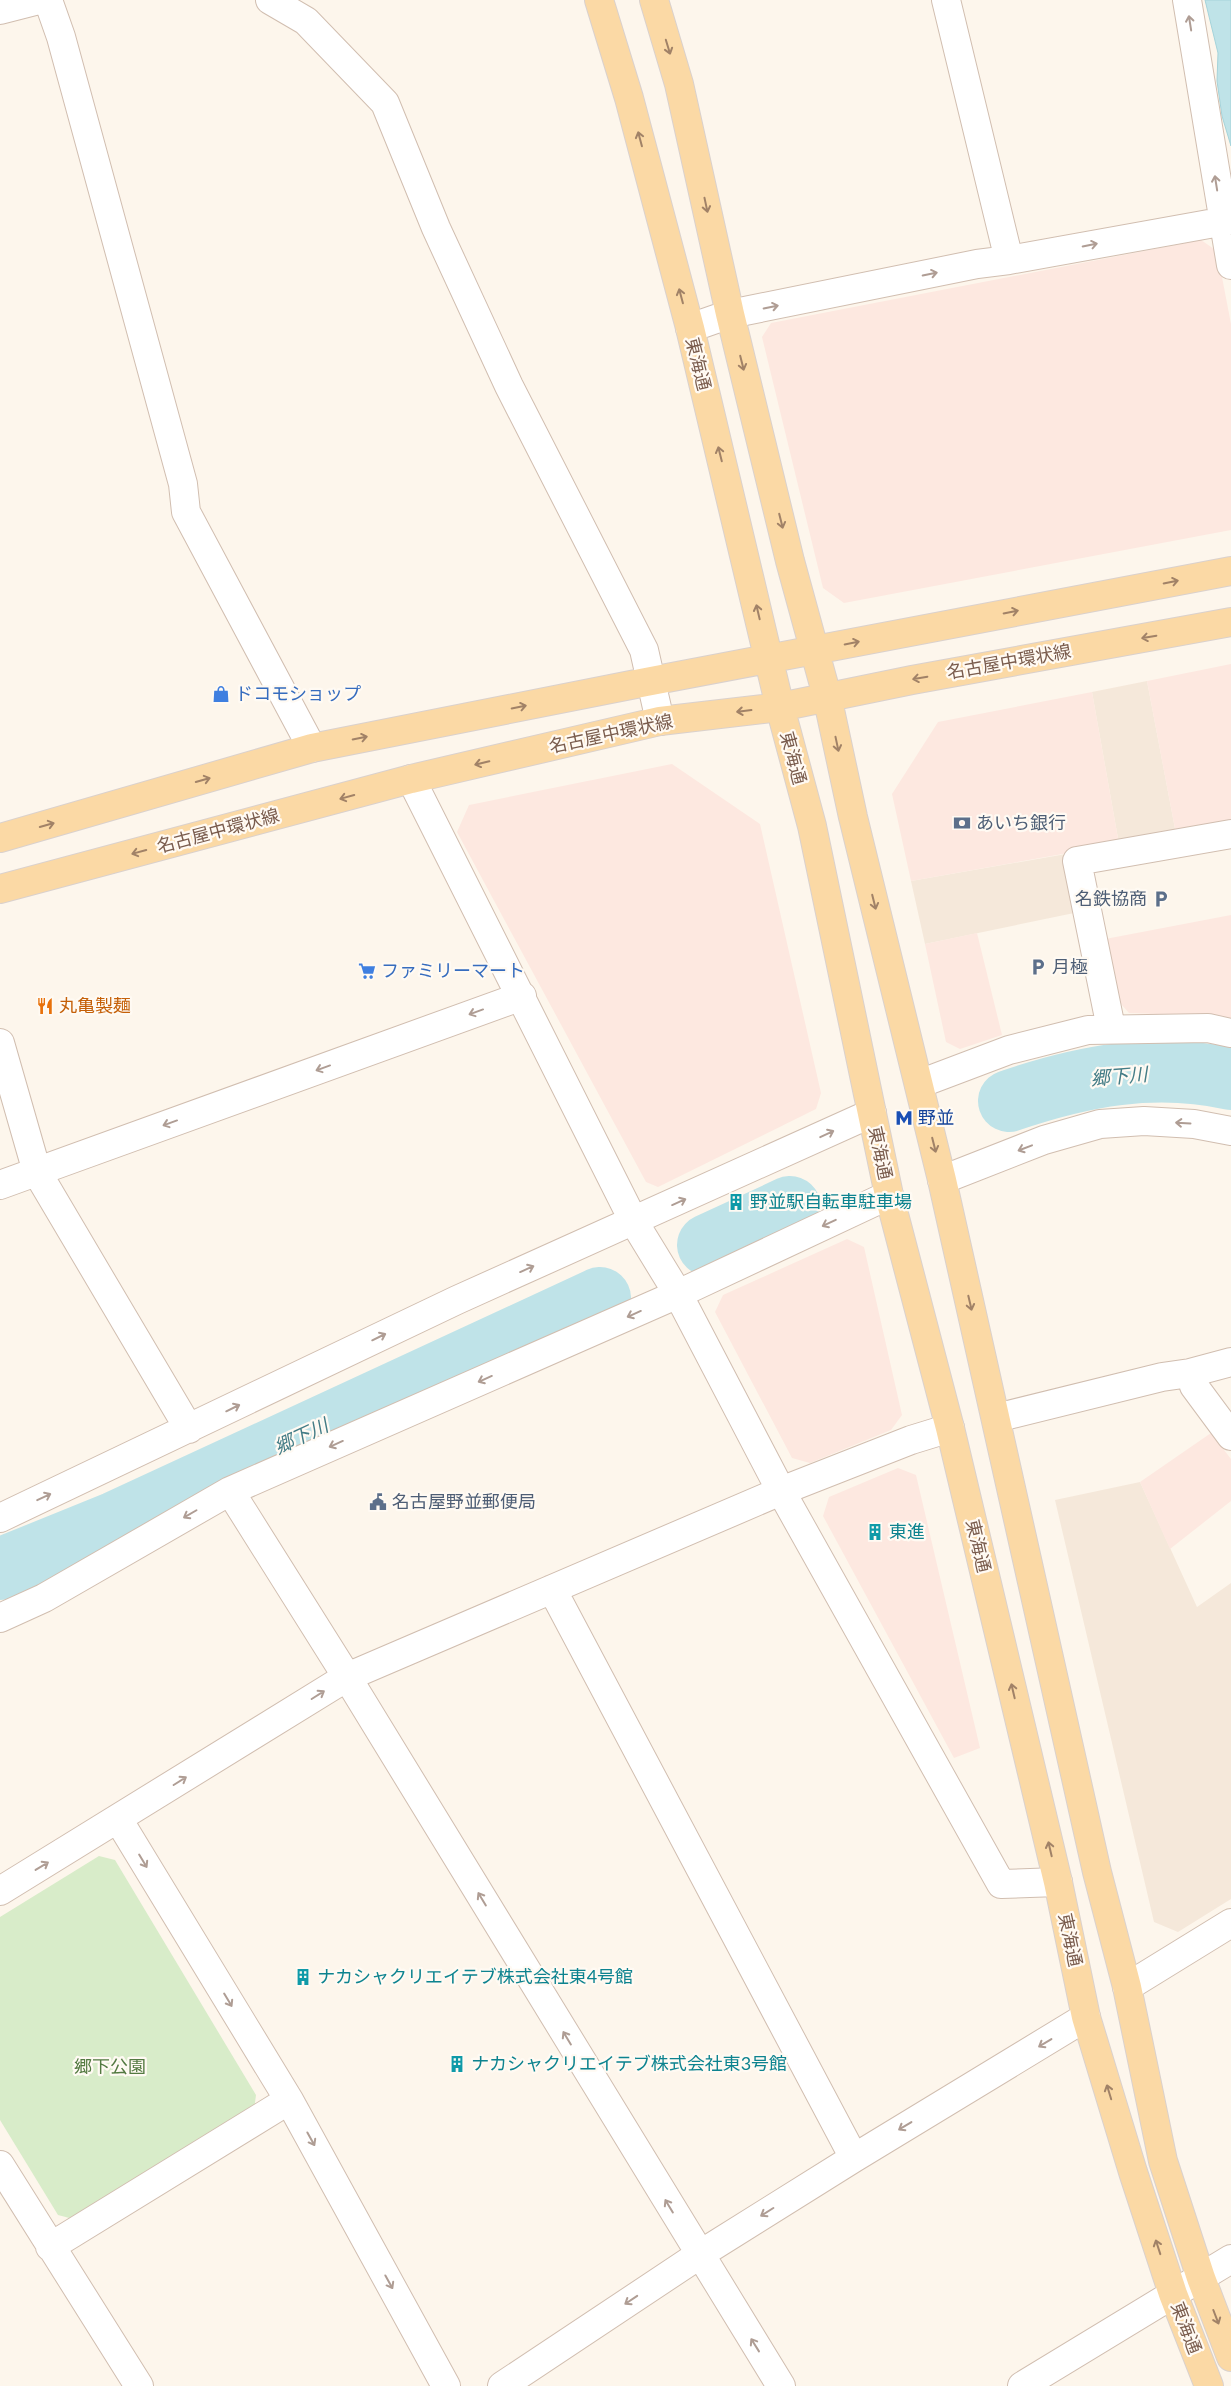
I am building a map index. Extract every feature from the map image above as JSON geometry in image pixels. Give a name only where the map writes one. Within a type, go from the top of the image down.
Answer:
[{"type":"main road","name":"東海通","points":[[599,0],[629,98],[690,328],[780,707],[812,826],[889,1194],[950,1428],[1058,1882],[1086,2018],[1173,2294],[1209,2386]]},
{"type":"main road","name":"東海通","points":[[654,0],[679,84],[730,314],[790,561],[827,696],[854,817],[942,1180],[1097,1872],[1127,1987],[1163,2161],[1201,2278],[1231,2357]]},
{"type":"main road","points":[[0,838],[312,748],[1231,571]]},
{"type":"main road","name":"名古屋中環状線","points":[[0,889],[411,780],[660,721],[780,707],[827,696],[1231,622]]},
{"type":"street","points":[[0,10],[39,0]]},
{"type":"street","points":[[48,0],[61,37],[183,484],[186,512],[312,748]]},
{"type":"street","points":[[270,0],[306,21],[385,103],[436,228],[509,386],[644,650],[660,721]]},
{"type":"street","points":[[946,0],[1009,260]]},
{"type":"street","points":[[1187,0],[1227,220],[1231,265]]},
{"type":"street","points":[[690,328],[730,314],[977,264],[1009,260],[1227,220]]},
{"type":"street","points":[[411,780],[522,996],[634,1222],[678,1294],[781,1491],[1001,1884],[1058,1882]]},
{"type":"street","points":[[1111,1028],[1077,861],[1231,834]]},
{"type":"street","points":[[0,1186],[522,996]]},
{"type":"street","points":[[919,1084],[1009,1050],[1088,1030],[1111,1028],[1208,1028],[1231,1033]]},
{"type":"street","points":[[0,1043],[38,1172],[189,1429]]},
{"type":"street","points":[[0,1518],[456,1300],[634,1222],[872,1113]]},
{"type":"street","points":[[942,1180],[1044,1140],[1100,1124],[1154,1121],[1194,1124],[1231,1131]]},
{"type":"street","points":[[0,1618],[44,1598],[230,1491],[678,1294],[889,1194]]},
{"type":"street","points":[[996,1418],[1231,1362]]},
{"type":"street","points":[[1190,1373],[1194,1386],[1231,1436]]},
{"type":"street","points":[[0,1891],[118,1820],[346,1677],[781,1491],[911,1440],[950,1428]]},
{"type":"street","points":[[230,1491],[781,2386]]},
{"type":"street","points":[[552,1589],[854,2158]]},
{"type":"street","points":[[118,1820],[289,2100],[446,2386]]},
{"type":"street","points":[[1127,1987],[1231,1923]]},
{"type":"street","points":[[502,2386],[699,2255],[854,2158],[1086,2018]]},
{"type":"street","points":[[50,2247],[289,2100]]},
{"type":"street","points":[[0,2165],[139,2386]]},
{"type":"street","points":[[1022,2386],[1231,2259]]},
{"type":"shaded area","points":[[1201,240],[1217,251],[1231,324],[1231,530],[844,603],[823,588],[762,337],[771,323]]},
{"type":"shaded area","points":[[1231,664],[1231,825],[1176,834],[1147,681]]},
{"type":"shaded area","points":[[1147,681],[1176,834],[1119,844],[1092,692]]},
{"type":"shaded area","points":[[1092,692],[1119,844],[911,881],[892,794],[938,722]]},
{"type":"shaded area","points":[[672,764],[760,824],[821,1093],[816,1109],[658,1187],[646,1182],[457,832],[469,805]]},
{"type":"shaded area","points":[[1066,854],[1079,912],[925,944],[911,881]]},
{"type":"shaded area","points":[[1231,915],[1231,1020],[1210,1016],[1129,1013],[1113,995],[1100,940]]},
{"type":"shaded area","points":[[977,933],[1002,1035],[960,1049],[946,1042],[925,944]]},
{"type":"shaded area","points":[[847,1239],[864,1247],[902,1415],[891,1430],[810,1463],[792,1458],[715,1312],[723,1295]]},
{"type":"shaded area","points":[[1211,1433],[1231,1459],[1231,1501],[1170,1549],[1140,1482]]},
{"type":"shaded area","points":[[898,1468],[916,1475],[980,1748],[954,1758],[823,1516],[829,1497]]},
{"type":"shaded area","points":[[1140,1482],[1197,1607],[1231,1583],[1231,1899],[1178,1932],[1154,1922],[1055,1500]]},
{"type":"green space","name":"郷下公園","points":[[99,1856],[115,1860],[256,2095],[254,2110],[77,2220],[58,2215],[0,2120],[0,1917]]},
{"type":"water","points":[[1205,0],[1231,0],[1231,146],[1222,116],[1217,81],[1218,53]]},
{"type":"waterway","name":"郷下川","points":[[1009,1101],[1064,1085],[1118,1074],[1174,1072],[1231,1079]]},
{"type":"waterway","name":"郷下川","points":[[708,1245],[790,1207]]},
{"type":"waterway","name":"郷下川","points":[[0,1569],[116,1522],[600,1298]]},
{"type":"place","name":"ドコモショップ","points":[[221,694]]},
{"type":"place","name":"あいち銀行","points":[[962,823]]},
{"type":"place","name":"名鉄協商","points":[[1161,899]]},
{"type":"place","name":"月極","points":[[1038,967]]},
{"type":"place","name":"ファミリーマート","points":[[367,971]]},
{"type":"place","name":"丸亀製麺","points":[[45,1006]]},
{"type":"place","name":"野並","points":[[904,1118]]},
{"type":"place","name":"野並駅自転車駐車場","points":[[736,1202]]},
{"type":"place","name":"名古屋野並郵便局","points":[[378,1502]]},
{"type":"place","name":"東進","points":[[875,1532]]},
{"type":"place","name":"ナカシャクリエイテブ株式会社東4号館","points":[[303,1977]]},
{"type":"place","name":"ナカシャクリエイテブ株式会社東3号館","points":[[457,2064]]}]
